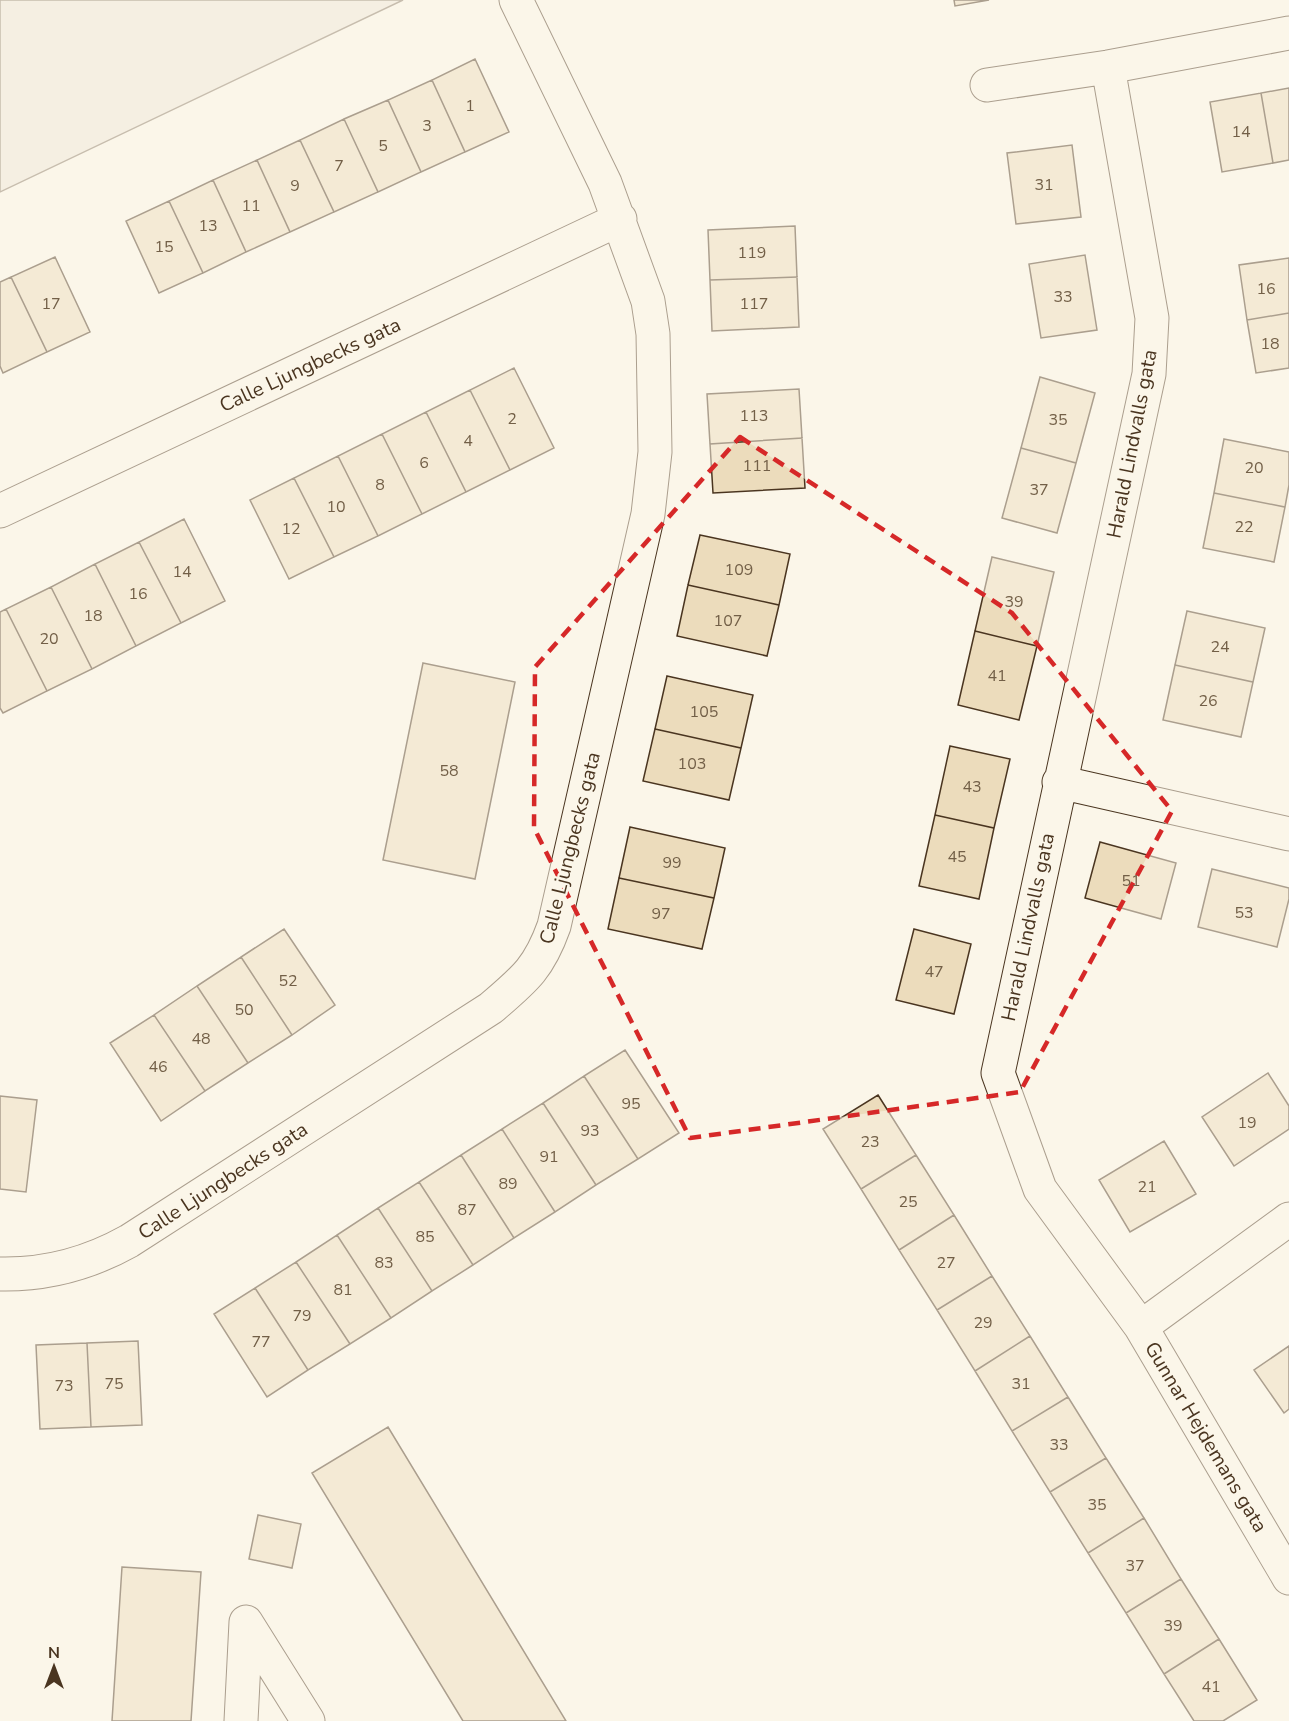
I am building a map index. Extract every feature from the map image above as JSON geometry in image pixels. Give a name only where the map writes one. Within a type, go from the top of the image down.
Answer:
[{"type":"street","name":"Calle Ljungbecks gata","points":[[0,1274],[30,1275],[74,1267],[114,1250],[443,1041],[491,1008],[533,971],[554,926],[648,514],[656,452],[653,334],[648,301],[620,219],[516,0]]},
{"type":"street","points":[[987,85],[1108,68],[1289,33]]},
{"type":"street","name":"Harald Lindvalls gata","points":[[998,1073],[1059,782],[1149,374],[1152,347],[1152,318],[1108,68]]},
{"type":"street","name":"Calle Ljungbecks gata","points":[[0,511],[620,219]]},
{"type":"street","points":[[1059,782],[1289,834]]},
{"type":"street","name":"Gunnar Hejdemans gata","points":[[998,1073],[1040,1189],[1141,1327],[1289,1578]]},
{"type":"street","name":"Gunnar Hejdemans gata","points":[[1141,1327],[1289,1219]]},
{"type":"street","points":[[241,1721],[246,1622],[308,1721]]},
{"type":"highlighted area","points":[[740,437],[1012,613],[1172,811],[1020,1092],[690,1138],[534,828],[535,667]]},
{"type":"shaded area","points":[[0,0],[403,0],[0,192]]},
{"type":"building","points":[[954,0],[989,0],[955,6]]},
{"type":"building","points":[[475,59],[509,132],[465,152],[432,80]]},
{"type":"building","points":[[432,80],[465,152],[421,172],[388,100]]},
{"type":"building","points":[[1289,88],[1289,160],[1273,163],[1261,93]]},
{"type":"building","points":[[1261,93],[1273,163],[1222,172],[1210,102]]},
{"type":"building","points":[[388,100],[421,172],[378,192],[344,119]]},
{"type":"building","points":[[344,119],[378,192],[334,212],[300,140]]},
{"type":"building","points":[[300,140],[334,212],[290,232],[257,160]]},
{"type":"building","points":[[1072,145],[1081,217],[1016,224],[1007,153]]},
{"type":"building","points":[[257,160],[290,232],[246,252],[213,180]]},
{"type":"building","points":[[213,180],[246,252],[203,273],[169,201]]},
{"type":"building","points":[[169,201],[203,273],[159,293],[126,221]]},
{"type":"building","points":[[795,226],[797,277],[710,280],[708,230]]},
{"type":"building","points":[[1085,255],[1097,330],[1041,338],[1029,264]]},
{"type":"building","points":[[55,257],[90,332],[47,352],[11,277]]},
{"type":"building","points":[[1289,258],[1289,313],[1247,320],[1239,265]]},
{"type":"building","points":[[11,277],[47,352],[3,373],[0,366],[0,282]]},
{"type":"building","points":[[797,277],[799,327],[712,331],[710,280]]},
{"type":"building","points":[[1289,313],[1289,368],[1256,373],[1247,320]]},
{"type":"building","points":[[514,368],[554,448],[510,470],[470,390]]},
{"type":"building","points":[[1040,377],[1095,393],[1076,463],[1021,448]]},
{"type":"building","points":[[799,389],[802,438],[710,444],[707,394]]},
{"type":"building","points":[[470,390],[510,470],[466,492],[426,412]]},
{"type":"building","points":[[426,412],[466,492],[422,514],[382,434]]},
{"type":"building","points":[[382,434],[422,514],[378,536],[338,456]]},
{"type":"building","points":[[802,438],[805,488],[713,493],[710,444]]},
{"type":"building","points":[[1224,439],[1289,452],[1289,485],[1285,507],[1214,493]]},
{"type":"building","points":[[1021,448],[1076,463],[1057,533],[1002,518]]},
{"type":"building","points":[[338,456],[378,536],[334,557],[294,478]]},
{"type":"building","points":[[294,478],[334,557],[289,579],[250,500]]},
{"type":"building","points":[[1214,493],[1285,507],[1274,562],[1203,548]]},
{"type":"building","points":[[184,519],[225,601],[181,623],[139,542]]},
{"type":"building","points":[[700,535],[790,554],[779,605],[688,585]]},
{"type":"building","points":[[139,542],[181,623],[136,646],[95,564]]},
{"type":"building","points":[[992,557],[1054,572],[1037,646],[975,631]]},
{"type":"building","points":[[95,564],[136,646],[92,669],[51,587]]},
{"type":"building","points":[[688,585],[779,605],[767,656],[677,636]]},
{"type":"building","points":[[51,587],[92,669],[47,691],[6,609]]},
{"type":"building","points":[[6,609],[47,691],[3,713],[0,708],[0,612]]},
{"type":"building","points":[[1187,611],[1265,628],[1253,682],[1175,665]]},
{"type":"building","points":[[975,631],[1037,646],[1019,720],[958,705]]},
{"type":"building","points":[[423,663],[515,682],[475,879],[383,860]]},
{"type":"building","points":[[1175,665],[1253,682],[1241,737],[1163,720]]},
{"type":"building","points":[[667,676],[753,695],[741,748],[655,729]]},
{"type":"building","points":[[655,729],[741,748],[729,800],[643,781]]},
{"type":"building","points":[[950,746],[1010,759],[994,828],[935,815]]},
{"type":"building","points":[[935,815],[994,828],[979,899],[919,886]]},
{"type":"building","points":[[630,827],[725,848],[714,898],[619,878]]},
{"type":"building","points":[[1100,842],[1176,863],[1161,919],[1085,898]]},
{"type":"building","points":[[1212,869],[1289,888],[1289,899],[1277,947],[1198,927]]},
{"type":"building","points":[[619,878],[714,898],[702,949],[608,929]]},
{"type":"building","points":[[284,929],[335,1005],[292,1035],[241,957]]},
{"type":"building","points":[[914,929],[971,944],[954,1014],[896,1000]]},
{"type":"building","points":[[241,957],[292,1035],[248,1063],[197,986]]},
{"type":"building","points":[[197,986],[248,1063],[205,1091],[154,1015]]},
{"type":"building","points":[[154,1015],[205,1091],[161,1121],[110,1043]]},
{"type":"building","points":[[625,1050],[679,1133],[638,1159],[584,1076]]},
{"type":"building","points":[[1268,1073],[1289,1106],[1289,1129],[1234,1166],[1202,1117]]},
{"type":"building","points":[[584,1076],[638,1159],[596,1185],[543,1103]]},
{"type":"building","points":[[878,1095],[916,1155],[861,1189],[823,1129]]},
{"type":"building","points":[[0,1096],[37,1100],[26,1192],[0,1189]]},
{"type":"building","points":[[543,1103],[596,1185],[555,1212],[502,1129]]},
{"type":"building","points":[[502,1129],[555,1212],[514,1238],[461,1155]]},
{"type":"building","points":[[1164,1141],[1196,1194],[1130,1232],[1099,1180]]},
{"type":"building","points":[[461,1155],[514,1238],[473,1265],[419,1182]]},
{"type":"building","points":[[916,1155],[954,1215],[899,1250],[861,1189]]},
{"type":"building","points":[[419,1182],[473,1265],[432,1291],[378,1208]]},
{"type":"building","points":[[378,1208],[432,1291],[391,1318],[337,1235]]},
{"type":"building","points":[[954,1215],[992,1276],[937,1310],[899,1250]]},
{"type":"building","points":[[337,1235],[391,1318],[350,1344],[296,1262]]},
{"type":"building","points":[[296,1262],[350,1344],[308,1370],[255,1288]]},
{"type":"building","points":[[992,1276],[1030,1336],[975,1371],[937,1310]]},
{"type":"building","points":[[255,1288],[308,1370],[267,1397],[214,1314]]},
{"type":"building","points":[[1030,1336],[1068,1397],[1012,1431],[975,1371]]},
{"type":"building","points":[[138,1341],[142,1425],[91,1427],[87,1343]]},
{"type":"building","points":[[87,1343],[91,1427],[40,1429],[36,1345]]},
{"type":"building","points":[[1289,1346],[1289,1409],[1284,1413],[1254,1370]]},
{"type":"building","points":[[1068,1397],[1106,1458],[1050,1492],[1012,1431]]},
{"type":"building","points":[[388,1427],[566,1721],[463,1721],[312,1473]]},
{"type":"building","points":[[1106,1458],[1144,1518],[1088,1553],[1050,1492]]},
{"type":"building","points":[[258,1515],[301,1524],[292,1568],[249,1559]]},
{"type":"building","points":[[1144,1518],[1181,1579],[1126,1613],[1088,1553]]},
{"type":"building","points":[[122,1567],[201,1572],[191,1721],[112,1721]]},
{"type":"building","points":[[1181,1579],[1219,1639],[1164,1674],[1126,1613]]},
{"type":"building","points":[[1219,1639],[1257,1700],[1223,1721],[1194,1721],[1164,1674]]}]
